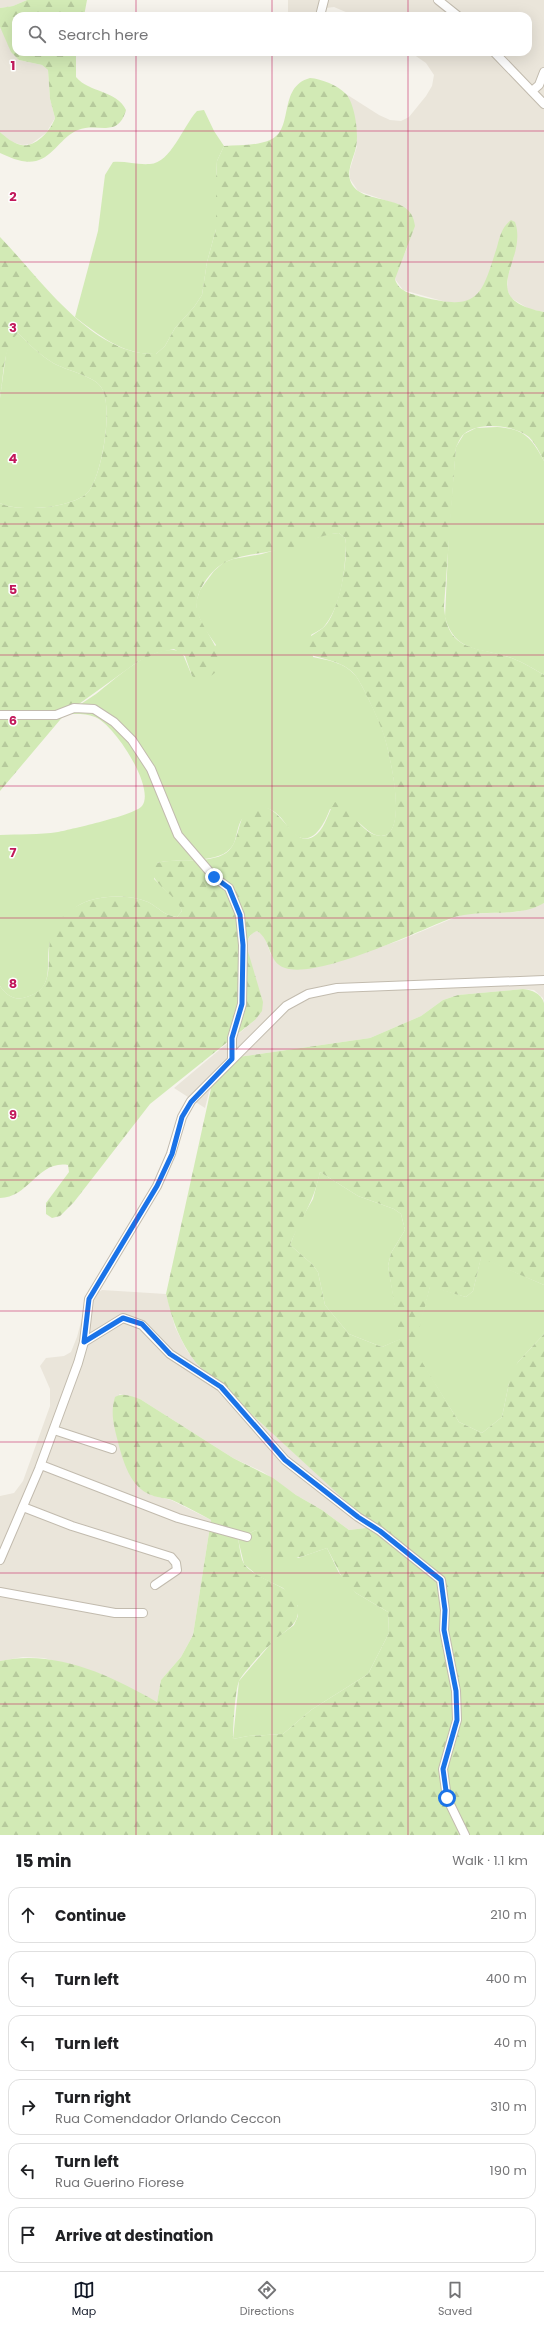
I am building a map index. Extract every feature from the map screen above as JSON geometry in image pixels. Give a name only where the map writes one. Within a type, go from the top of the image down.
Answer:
[{"type":"street","points":[[321,12],[324,0]]},
{"type":"street","points":[[438,0],[453,12]]},
{"type":"street","points":[[498,56],[544,104]]},
{"type":"street","points":[[532,91],[539,85],[544,72]]},
{"type":"street","points":[[0,714],[56,715],[74,708],[94,709],[114,722],[132,740],[150,769],[178,835],[214,877],[229,888],[240,915],[243,945],[242,1004],[232,1038],[232,1059]]},
{"type":"street","points":[[0,1560],[54,1430],[84,1342],[89,1299],[157,1186],[172,1154],[182,1117],[191,1102],[286,1006],[308,994],[337,988],[544,980]]},
{"type":"street","points":[[84,1342],[123,1318],[142,1324],[170,1354],[221,1387],[285,1460],[358,1517],[380,1531],[441,1580],[445,1610],[444,1630],[456,1691],[457,1720],[443,1769],[447,1798],[465,1835]]},
{"type":"street","points":[[54,1430],[112,1448]]},
{"type":"street","points":[[40,1465],[178,1518],[247,1537]]},
{"type":"street","points":[[23,1507],[72,1526],[171,1557],[176,1563],[178,1570],[155,1584]]},
{"type":"street","points":[[0,1592],[115,1613],[143,1613]]},
{"type":"shaded area","points":[[0,0],[27,0],[13,6],[0,8]]},
{"type":"shaded area","points":[[288,0],[544,0],[544,312],[529,309],[511,298],[507,289],[508,276],[514,256],[487,279],[477,296],[472,300],[459,303],[446,302],[403,290],[395,279],[397,270],[408,246],[402,206],[358,191],[350,179],[350,169],[357,146],[352,109],[346,94],[379,115],[390,120],[401,121],[409,117],[432,86],[434,75],[426,63],[416,56],[532,56],[532,12],[346,12],[334,7],[326,8],[321,12],[288,12]]},
{"type":"shaded area","points":[[0,27],[12,48],[12,56],[17,56],[19,60],[42,65],[48,70],[50,99],[55,118],[46,133],[31,144],[22,145],[12,142],[0,132]]},
{"type":"shaded area","points":[[544,903],[544,1003],[543,998],[534,990],[523,989],[458,995],[443,1000],[421,1016],[370,1038],[231,1058],[209,1092],[205,1108],[174,1088],[255,1020],[251,965],[247,948],[247,941],[252,933],[257,931],[264,935],[271,955],[333,963],[401,940],[463,914],[517,912]]},
{"type":"shaded area","points":[[102,1290],[166,1294],[175,1327],[186,1349],[196,1363],[375,1527],[349,1530],[322,1510],[296,1495],[263,1472],[233,1458],[140,1399],[119,1394],[151,1495],[171,1500],[211,1520],[193,1635],[181,1657],[161,1680],[157,1702],[101,1674],[44,1658],[23,1657],[0,1661],[0,1496],[14,1493],[23,1481],[50,1406],[50,1389],[40,1366],[46,1358],[64,1356],[71,1352],[77,1337],[85,1307],[90,1298]]},
{"type":"green space","points":[[27,0],[87,0],[85,12],[12,12],[12,53],[0,27],[0,8],[13,6]]},
{"type":"green space","points":[[15,56],[76,56],[76,77],[88,86],[110,95],[122,103],[126,110],[122,119],[113,127],[85,128],[78,130],[67,137],[53,151],[42,159],[36,161],[27,162],[18,160],[0,153],[0,132],[15,143],[21,145],[32,144],[46,133],[55,118],[50,99],[48,70],[42,65],[19,60]]},
{"type":"green space","points":[[310,78],[334,85],[346,94],[352,105],[356,119],[357,141],[349,176],[355,189],[364,194],[395,203],[405,208],[412,215],[415,226],[395,279],[402,289],[414,295],[441,301],[467,301],[475,296],[487,278],[502,232],[511,220],[515,222],[517,236],[515,251],[508,276],[507,288],[511,298],[523,306],[544,312],[544,461],[529,437],[523,433],[506,427],[478,427],[470,430],[461,437],[456,447],[444,606],[446,622],[451,633],[458,641],[467,646],[514,659],[544,675],[544,903],[521,911],[473,914],[449,919],[343,961],[300,970],[285,968],[279,965],[272,956],[262,935],[257,931],[254,932],[249,937],[247,948],[263,1002],[262,1011],[255,1020],[150,1104],[74,1202],[60,1216],[52,1218],[46,1214],[46,1203],[69,1172],[68,1165],[58,1165],[49,1168],[19,1192],[0,1198],[0,986],[4,992],[16,998],[23,998],[35,993],[43,987],[47,979],[50,939],[53,930],[64,915],[85,902],[98,898],[134,898],[148,902],[165,913],[177,917],[182,911],[179,905],[157,882],[151,871],[157,863],[165,861],[210,859],[226,853],[234,842],[244,815],[248,810],[254,807],[264,807],[273,811],[294,833],[301,838],[308,839],[320,831],[335,802],[347,810],[367,831],[380,836],[389,833],[394,823],[396,809],[393,775],[384,736],[371,704],[358,679],[344,666],[303,652],[302,643],[325,626],[335,609],[339,597],[346,558],[346,547],[345,538],[339,533],[285,549],[247,555],[229,560],[218,567],[203,585],[197,600],[197,611],[219,657],[219,666],[213,674],[199,680],[192,676],[185,656],[174,649],[156,653],[136,663],[65,714],[0,791],[0,503],[19,508],[46,507],[72,501],[82,497],[89,491],[94,482],[102,456],[105,440],[106,409],[105,396],[101,387],[97,383],[86,376],[53,363],[39,353],[18,333],[13,339],[6,355],[0,398],[0,237],[50,293],[89,329],[110,342],[133,351],[156,354],[165,346],[175,328],[194,307],[202,295],[207,262],[216,229],[217,161],[224,146],[259,143],[270,140],[278,135],[285,118],[289,99],[293,90],[300,83]]},
{"type":"green space","points":[[204,110],[214,131],[224,146],[217,161],[216,229],[207,262],[202,295],[194,307],[175,328],[165,346],[156,354],[122,348],[112,343],[75,317],[98,231],[105,175],[113,162],[150,164],[157,162],[170,151],[197,111]]},
{"type":"green space","points":[[18,333],[39,353],[53,363],[86,376],[97,383],[101,387],[105,396],[105,439],[94,482],[89,491],[82,497],[60,505],[19,508],[0,503],[0,398],[6,354],[10,341]]},
{"type":"green space","points":[[497,427],[514,430],[526,436],[531,440],[544,461],[544,675],[514,659],[472,648],[463,644],[456,638],[450,629],[445,617],[449,530],[456,447],[464,434],[476,428]]},
{"type":"green space","points":[[339,533],[345,538],[346,544],[342,586],[336,606],[326,624],[311,635],[313,657],[336,663],[351,671],[362,686],[375,713],[382,730],[393,774],[396,808],[394,822],[390,832],[377,836],[355,820],[330,809],[317,832],[307,838],[301,838],[292,832],[274,811],[256,807],[242,819],[233,845],[227,852],[219,856],[198,860],[166,861],[157,863],[154,879],[178,902],[182,911],[177,917],[165,913],[148,902],[134,898],[120,896],[105,897],[84,902],[71,910],[60,922],[52,935],[47,975],[45,983],[41,989],[34,994],[23,998],[16,998],[4,992],[0,986],[0,835],[58,832],[103,821],[137,810],[142,806],[145,797],[143,785],[131,757],[112,731],[103,722],[95,717],[80,714],[65,714],[96,694],[136,663],[148,656],[160,652],[171,650],[182,652],[192,676],[216,645],[204,628],[197,612],[196,602],[200,590],[214,571],[223,563],[233,559],[262,554],[329,534]]},
{"type":"green space","points":[[523,989],[536,993],[541,997],[544,1003],[544,1285],[481,1258],[473,1291],[466,1297],[430,1287],[414,1349],[459,1422],[482,1433],[502,1417],[511,1373],[518,1362],[544,1334],[544,1835],[0,1835],[0,1661],[21,1658],[41,1659],[82,1667],[101,1674],[157,1702],[161,1680],[181,1657],[193,1635],[211,1520],[172,1500],[151,1495],[138,1486],[133,1480],[128,1473],[122,1457],[115,1430],[113,1409],[115,1397],[124,1395],[140,1399],[233,1458],[273,1478],[296,1495],[322,1510],[349,1530],[374,1527],[196,1363],[185,1347],[177,1330],[166,1294],[212,1084],[231,1058],[370,1038],[421,1016],[443,1000],[458,995]],"holes":[[[320,1172],[358,1196],[394,1209],[401,1214],[405,1230],[391,1253],[388,1266],[400,1339],[382,1347],[349,1334],[325,1305],[318,1272],[312,1264],[290,1245],[311,1201]],[[256,1530],[265,1550],[271,1556],[278,1558],[295,1558],[327,1548],[345,1583],[356,1593],[388,1612],[389,1633],[368,1674],[311,1710],[283,1734],[248,1736],[233,1739],[235,1701],[239,1681],[249,1667],[265,1650],[294,1623],[298,1613],[296,1600],[291,1594],[251,1571],[243,1562],[238,1539]]]},
{"type":"green space","points":[[320,1172],[358,1196],[394,1209],[401,1214],[405,1230],[391,1253],[388,1266],[401,1339],[382,1347],[349,1334],[325,1305],[318,1272],[312,1264],[290,1245],[298,1225],[313,1199]]},
{"type":"green space","points":[[481,1257],[544,1285],[544,1334],[518,1362],[509,1383],[502,1417],[482,1433],[459,1422],[413,1349],[430,1286],[466,1297],[473,1291]]},
{"type":"green space","points":[[256,1530],[298,1558],[327,1548],[339,1573],[356,1593],[388,1612],[389,1633],[368,1674],[311,1710],[283,1734],[248,1736],[233,1739],[239,1681],[274,1640],[294,1625],[298,1616],[298,1606],[283,1588],[258,1576],[244,1564],[238,1539]]},
{"type":"route","points":[[214,877],[229,888],[240,915],[243,945],[242,1004],[232,1038],[232,1059],[191,1102],[182,1117],[172,1154],[157,1186],[89,1299],[84,1342],[123,1318],[142,1324],[170,1354],[221,1387],[241,1407],[258,1431],[285,1460],[358,1517],[380,1531],[409,1553],[441,1580],[445,1610],[444,1630],[456,1691],[457,1720],[448,1745],[443,1769],[447,1798]]}]
